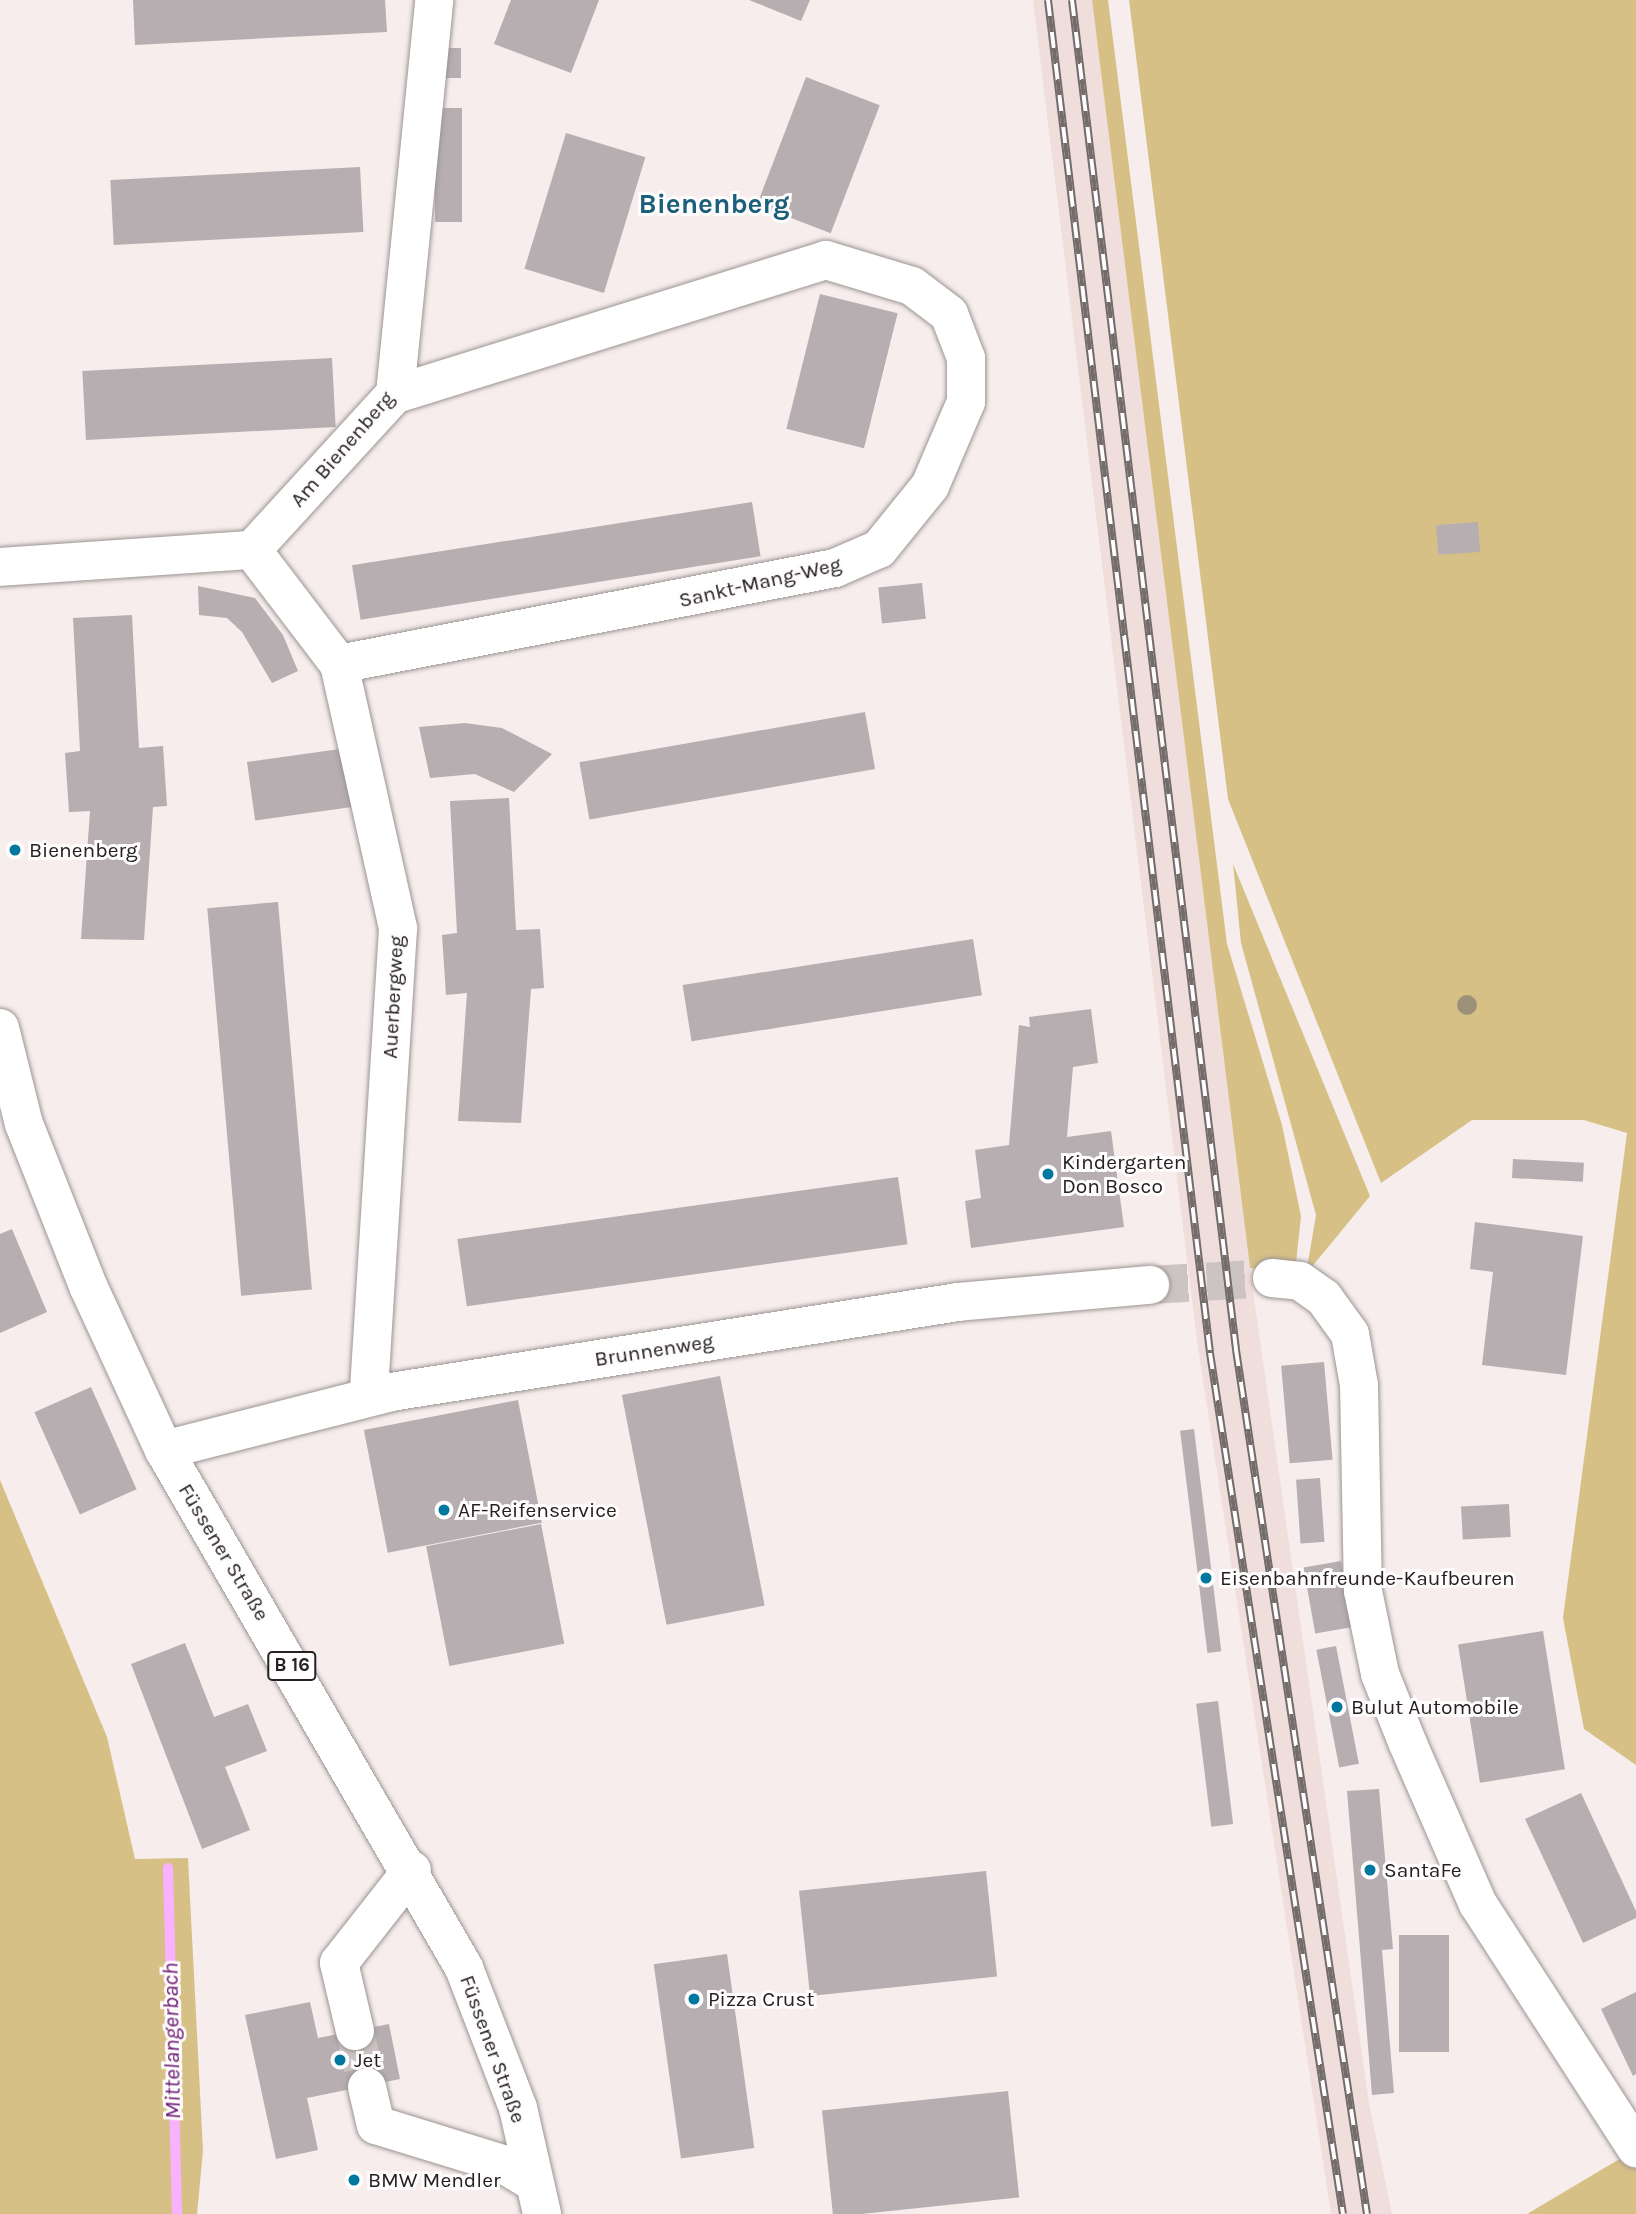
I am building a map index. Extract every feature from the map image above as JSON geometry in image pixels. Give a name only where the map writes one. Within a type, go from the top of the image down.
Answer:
[{"type":"street","name":"Am Bienenberg","points":[[252,550],[395,394],[434,0]]},
{"type":"street","name":"Sankt-Mang-Weg","points":[[339,664],[821,571],[880,549],[930,486],[966,402],[966,358],[949,314],[912,286],[826,260],[395,394]]},
{"type":"street","points":[[0,567],[252,550]]},
{"type":"street","name":"Auerbergweg","points":[[252,550],[339,664],[398,929],[369,1395]]},
{"type":"street","name":"Füssener Straße","points":[[0,1028],[29,1136],[89,1288],[164,1450],[412,1870],[464,1968],[518,2108],[539,2198]]},
{"type":"street","points":[[1272,1278],[1300,1281],[1324,1298],[1350,1334],[1359,1385],[1363,1591],[1380,1674],[1408,1744],[1478,1904],[1636,2148]]},
{"type":"street","name":"Brunnenweg","points":[[164,1450],[369,1395],[958,1302],[1150,1285]]},
{"type":"street","points":[[355,2031],[339,1963],[412,1870]]},
{"type":"street","points":[[367,2087],[376,2125],[503,2164],[539,2198]]},
{"type":"shaded area","points":[[1033,0],[1092,0],[1252,1285],[1369,2103],[1392,2214],[1331,2214],[1197,1341]]},
{"type":"shaded area","points":[[1092,0],[1108,0],[1227,944],[1282,1125],[1301,1216],[1295,1272],[1250,1268]]},
{"type":"shaded area","points":[[1129,0],[1636,0],[1636,1765],[1584,1729],[1563,1618],[1627,1133],[1584,1120],[1472,1120],[1381,1183],[1228,799]]},
{"type":"shaded area","points":[[1233,864],[1370,1196],[1306,1274],[1316,1215],[1241,943]]},
{"type":"shaded area","points":[[0,1480],[107,1737],[135,1859],[188,1858],[203,2151],[197,2214],[0,2214]]},
{"type":"shaded area","points":[[1628,2154],[1636,2169],[1636,2214],[1527,2214]]},
{"type":"building","points":[[133,0],[385,0],[387,32],[135,45]]},
{"type":"building","points":[[511,0],[599,0],[571,73],[494,44]]},
{"type":"building","points":[[749,0],[810,0],[801,21]]},
{"type":"building","points":[[438,48],[461,48],[461,78],[438,78]]},
{"type":"building","points":[[806,77],[880,105],[831,233],[757,205]]},
{"type":"building","points":[[435,108],[462,108],[462,222],[435,222]]},
{"type":"building","points":[[566,133],[645,157],[604,293],[524,269]]},
{"type":"building","points":[[360,167],[363,232],[114,245],[110,180]]},
{"type":"building","points":[[820,294],[898,313],[864,448],[786,429]]},
{"type":"building","points":[[332,358],[336,427],[86,440],[82,371]]},
{"type":"building","points":[[752,502],[761,556],[361,620],[352,565]]},
{"type":"building","points":[[1478,522],[1480,552],[1438,555],[1436,525]]},
{"type":"building","points":[[922,583],[926,619],[882,623],[878,588]]},
{"type":"building","points":[[198,586],[255,598],[283,635],[298,671],[272,683],[242,632],[227,618],[199,615]]},
{"type":"building","points":[[132,615],[139,748],[163,746],[167,806],[153,807],[144,940],[81,939],[90,811],[69,812],[65,753],[80,751],[73,618]]},
{"type":"building","points":[[865,712],[875,769],[589,819],[579,762]]},
{"type":"building","points":[[465,723],[502,728],[552,754],[514,792],[475,774],[430,778],[419,727]]},
{"type":"building","points":[[347,748],[355,806],[255,820],[247,762]]},
{"type":"building","points":[[509,798],[516,930],[540,929],[544,988],[531,989],[521,1123],[458,1121],[467,993],[446,995],[442,935],[457,933],[450,801]]},
{"type":"building","points":[[278,902],[312,1290],[241,1296],[207,908]]},
{"type":"building","points":[[973,939],[982,995],[692,1041],[683,985]]},
{"type":"building","name":"Kindergarten Don Bosco","points":[[1091,1009],[1098,1063],[1073,1067],[1067,1137],[1111,1131],[1124,1227],[971,1248],[965,1201],[981,1198],[975,1150],[1009,1145],[1019,1025],[1030,1027],[1029,1017]]},
{"type":"building","points":[[1513,1159],[1584,1163],[1583,1182],[1512,1178]]},
{"type":"building","points":[[898,1177],[907,1244],[467,1306],[457,1239]]},
{"type":"building","points":[[1475,1222],[1583,1236],[1566,1375],[1482,1365],[1493,1272],[1470,1269]]},
{"type":"building","points":[[12,1229],[47,1312],[0,1333],[0,1234]]},
{"type":"building","points":[[1324,1362],[1333,1460],[1290,1463],[1281,1366]]},
{"type":"building","points":[[720,1376],[765,1606],[666,1625],[622,1395]]},
{"type":"building","points":[[91,1387],[137,1489],[80,1515],[34,1412]]},
{"type":"building","points":[[518,1400],[542,1523],[388,1553],[364,1430]]},
{"type":"building","name":"Eisenbahnfreunde-Kaufbeuren","points":[[1194,1429],[1221,1651],[1207,1653],[1180,1431]]},
{"type":"building","points":[[1320,1478],[1324,1542],[1301,1544],[1296,1480]]},
{"type":"building","points":[[1509,1504],[1511,1537],[1463,1539],[1461,1507]]},
{"type":"building","points":[[541,1524],[564,1644],[449,1666],[426,1546]]},
{"type":"building","points":[[1341,1561],[1353,1627],[1315,1634],[1304,1568]]},
{"type":"building","points":[[1543,1631],[1565,1769],[1480,1783],[1458,1644]]},
{"type":"building","points":[[185,1643],[214,1717],[248,1704],[267,1751],[225,1767],[250,1830],[202,1849],[131,1664]]},
{"type":"building","name":"Bulut Automobile","points":[[1336,1646],[1359,1764],[1339,1768],[1316,1650]]},
{"type":"building","points":[[1218,1701],[1233,1824],[1211,1827],[1196,1704]]},
{"type":"building","name":"SantaFe","points":[[1379,1789],[1393,1949],[1382,1950],[1394,2093],[1372,2095],[1347,1791]]},
{"type":"building","points":[[1581,1793],[1636,1911],[1636,1918],[1583,1943],[1525,1819]]},
{"type":"building","points":[[986,1871],[997,1976],[810,1996],[799,1891]]},
{"type":"building","points":[[1399,1935],[1449,1935],[1449,2052],[1399,2052]]},
{"type":"building","points":[[727,1954],[754,2148],[681,2158],[654,1964]]},
{"type":"building","points":[[1636,1992],[1636,2074],[1633,2076],[1601,2009]]},
{"type":"building","points":[[310,2002],[318,2038],[389,2024],[400,2079],[307,2098],[318,2150],[276,2159],[245,2015]]},
{"type":"building","points":[[1008,2091],[1019,2197],[861,2214],[833,2214],[822,2111]]},
{"type":"waterway","name":"Mittelangerbach","points":[[168,1868],[177,2214]]},
{"type":"tunnel","points":[[1150,1285],[1272,1278]]},
{"type":"tunnel","points":[[355,2031],[367,2087]]},
{"type":"railway","points":[[1048,0],[1210,1353],[1343,2214]]},
{"type":"railway","points":[[1072,0],[1236,1350],[1367,2214]]},
{"type":"place","name":"Bienenberg","points":[[15,850]]},
{"type":"place","name":"Kindergarten Don Bosco","points":[[1048,1174]]},
{"type":"place","name":"AF-Reifenservice","points":[[444,1510]]},
{"type":"place","name":"Eisenbahnfreunde-Kaufbeuren","points":[[1206,1578]]},
{"type":"place","name":"Bulut Automobile","points":[[1337,1707]]},
{"type":"place","name":"SantaFe","points":[[1370,1870]]},
{"type":"place","name":"Pizza Crust","points":[[694,1999]]},
{"type":"place","name":"Jet","points":[[340,2060]]},
{"type":"place","name":"BMW Mendler","points":[[354,2180]]},
{"type":"district","name":"Bienenberg","points":[[714,204]]}]
